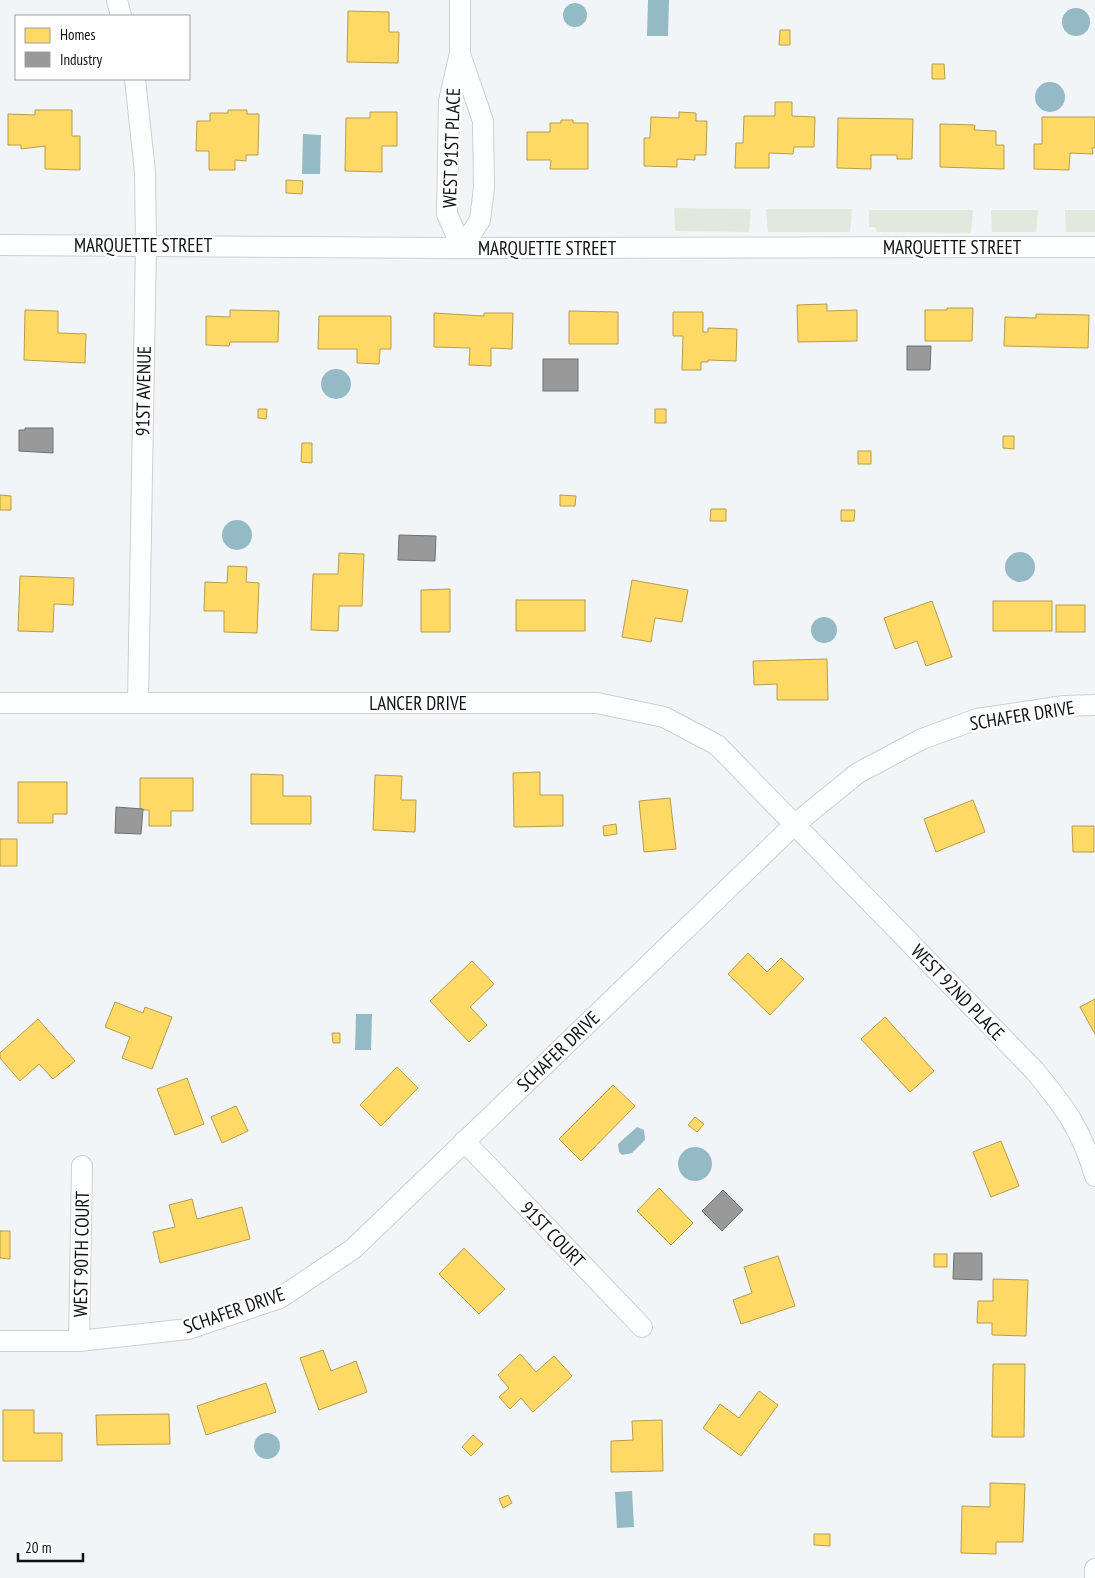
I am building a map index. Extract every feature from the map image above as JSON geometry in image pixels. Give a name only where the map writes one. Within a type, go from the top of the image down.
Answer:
[{"type":"street","points":[[117,0],[120,15]]},
{"type":"street","name":"WEST 91ST PLACE","points":[[460,0],[460,53],[449,100],[447,214],[462,248]]},
{"type":"street","name":"WEST 91ST PLACE","points":[[460,53],[483,121],[484,188],[480,220],[462,248]]},
{"type":"street","name":"91ST AVENUE","points":[[135,80],[144,164],[146,245],[138,703]]},
{"type":"street","name":"MARQUETTE STREET","points":[[0,245],[462,248],[1095,247]]},
{"type":"street","name":"LANCER DRIVE","points":[[0,703],[597,703],[664,717],[717,745],[796,824]]},
{"type":"street","name":"SCHAFER DRIVE","points":[[0,1341],[79,1341],[188,1329],[280,1298],[353,1249],[796,824],[858,773],[922,739],[977,719],[1064,706],[1095,705]]},
{"type":"street","name":"WEST 92ND PLACE","points":[[796,824],[1047,1085],[1066,1108],[1088,1152],[1095,1176]]},
{"type":"street","name":"91ST COURT","points":[[464,1141],[642,1327]]},
{"type":"street","name":"WEST 90TH COURT","points":[[79,1341],[82,1166]]},
{"type":"street","points":[[1095,1569],[1095,1578]]},
{"type":"shaded area","points":[[674,208],[751,209],[749,232],[675,231]]},
{"type":"shaded area","points":[[766,209],[852,209],[850,232],[768,232]]},
{"type":"shaded area","points":[[869,210],[973,210],[971,233],[877,232],[875,227],[869,227]]},
{"type":"shaded area","points":[[991,210],[1038,210],[1036,232],[992,232]]},
{"type":"shaded area","points":[[1065,210],[1095,210],[1095,232],[1066,232]]},
{"type":"water","points":[[648,0],[669,0],[668,36],[647,36]]},
{"type":"water","points":[[575,3],[583,7],[587,15],[583,23],[575,27],[567,23],[563,15],[567,7]]},
{"type":"water","points":[[1076,8],[1086,12],[1090,22],[1086,32],[1076,36],[1066,32],[1062,22],[1066,12]]},
{"type":"water","points":[[1050,82],[1061,86],[1065,97],[1061,108],[1050,112],[1039,108],[1035,97],[1039,86]]},
{"type":"water","points":[[303,134],[321,135],[320,174],[302,174]]},
{"type":"water","points":[[336,369],[342,370],[350,378],[350,390],[342,398],[336,399],[330,398],[322,390],[321,384],[322,378],[330,370]]},
{"type":"water","points":[[237,520],[248,524],[252,535],[248,546],[237,550],[226,546],[222,535],[226,524]]},
{"type":"water","points":[[1020,552],[1026,553],[1034,561],[1034,573],[1026,581],[1020,582],[1014,581],[1006,573],[1005,567],[1006,561],[1014,553]]},
{"type":"water","points":[[824,617],[833,621],[837,630],[833,639],[824,643],[815,639],[811,630],[815,621]]},
{"type":"water","points":[[356,1014],[372,1014],[371,1050],[355,1050]]},
{"type":"water","points":[[637,1127],[644,1130],[645,1140],[632,1153],[622,1155],[619,1152],[618,1144]]},
{"type":"water","points":[[695,1147],[707,1152],[712,1164],[707,1176],[695,1181],[683,1176],[678,1164],[683,1152]]},
{"type":"water","points":[[267,1433],[276,1437],[280,1446],[276,1455],[267,1459],[258,1455],[254,1446],[258,1437]]},
{"type":"water","points":[[632,1491],[634,1527],[617,1528],[615,1492]]},
{"type":"building: Homes","points":[[348,11],[389,12],[389,32],[399,32],[398,63],[347,62]]},
{"type":"building: Homes","points":[[780,30],[790,30],[790,45],[779,45]]},
{"type":"building: Homes","points":[[932,64],[944,64],[945,79],[932,79]]},
{"type":"building: Homes","points":[[775,102],[792,102],[792,116],[815,117],[814,147],[794,147],[793,154],[769,153],[769,168],[735,168],[736,143],[743,143],[744,116],[775,116]]},
{"type":"building: Homes","points":[[35,110],[72,110],[72,136],[80,136],[80,170],[45,169],[45,146],[21,149],[21,145],[8,145],[8,114],[35,115]]},
{"type":"building: Homes","points":[[228,110],[247,110],[247,114],[259,114],[258,155],[246,155],[246,161],[235,160],[235,170],[209,170],[209,151],[196,151],[197,121],[210,121],[210,113],[228,113]]},
{"type":"building: Homes","points":[[370,112],[397,112],[397,146],[382,146],[382,172],[345,171],[346,118],[370,118]]},
{"type":"building: Homes","points":[[679,112],[696,113],[696,121],[707,121],[706,155],[695,155],[695,160],[677,159],[677,167],[644,166],[644,138],[650,138],[651,117],[679,118]]},
{"type":"building: Homes","points":[[1042,117],[1095,117],[1095,148],[1092,148],[1093,154],[1070,153],[1069,170],[1034,169],[1034,144],[1042,144]]},
{"type":"building: Homes","points":[[838,118],[913,119],[912,159],[897,159],[897,155],[871,155],[871,169],[837,168]]},
{"type":"building: Homes","points":[[561,120],[573,120],[573,123],[588,123],[588,169],[550,169],[551,160],[527,160],[527,132],[550,132],[550,123],[561,123]]},
{"type":"building: Homes","points":[[940,124],[975,125],[974,130],[996,131],[996,145],[1004,145],[1004,169],[940,167]]},
{"type":"building: Homes","points":[[286,180],[303,181],[302,194],[286,193]]},
{"type":"building: Homes","points":[[827,304],[827,311],[857,310],[857,341],[798,342],[797,305]]},
{"type":"building: Homes","points":[[947,308],[973,308],[972,341],[925,341],[925,310],[947,310]]},
{"type":"building: Homes","points":[[25,310],[58,311],[58,333],[86,334],[85,363],[24,360]]},
{"type":"building: Homes","points":[[230,310],[279,311],[278,342],[230,342],[229,346],[206,345],[206,316],[230,317]]},
{"type":"building: Homes","points":[[569,311],[618,312],[618,344],[569,344]]},
{"type":"building: Homes","points":[[673,312],[703,312],[703,332],[708,332],[708,328],[737,329],[736,361],[708,360],[708,362],[701,362],[701,370],[682,370],[683,336],[673,336]]},
{"type":"building: Homes","points":[[434,313],[484,316],[484,313],[513,313],[512,349],[491,348],[491,366],[469,365],[470,348],[434,347]]},
{"type":"building: Homes","points":[[1036,314],[1089,315],[1088,348],[1004,346],[1005,317],[1036,318]]},
{"type":"building: Homes","points":[[319,316],[391,316],[391,349],[380,349],[379,364],[357,363],[357,349],[318,349]]},
{"type":"building: Homes","points":[[258,409],[267,409],[266,419],[258,418]]},
{"type":"building: Homes","points":[[655,409],[666,409],[666,423],[655,423]]},
{"type":"building: Homes","points":[[1003,436],[1014,436],[1014,449],[1003,448]]},
{"type":"building: Homes","points":[[302,443],[312,443],[312,463],[301,462]]},
{"type":"building: Homes","points":[[858,451],[871,451],[871,464],[858,464]]},
{"type":"building: Homes","points":[[0,495],[11,496],[11,510],[0,510]]},
{"type":"building: Homes","points":[[560,495],[576,496],[575,506],[560,506]]},
{"type":"building: Homes","points":[[711,509],[726,509],[726,521],[710,521]]},
{"type":"building: Homes","points":[[841,510],[855,510],[854,521],[841,521]]},
{"type":"building: Homes","points":[[339,553],[364,554],[362,606],[339,606],[338,631],[311,630],[313,574],[338,574]]},
{"type":"building: Homes","points":[[228,566],[247,567],[246,582],[259,583],[257,633],[224,632],[224,611],[204,611],[205,582],[227,583]]},
{"type":"building: Homes","points":[[20,576],[74,578],[73,605],[54,604],[53,632],[18,631]]},
{"type":"building: Homes","points":[[632,580],[688,590],[682,622],[655,618],[651,642],[622,637]]},
{"type":"building: Homes","points":[[450,589],[450,632],[421,632],[421,590]]},
{"type":"building: Homes","points":[[516,600],[585,600],[585,631],[516,631]]},
{"type":"building: Homes","points":[[932,601],[952,657],[926,666],[917,641],[895,649],[884,618]]},
{"type":"building: Homes","points":[[993,601],[1052,601],[1052,631],[993,631]]},
{"type":"building: Homes","points":[[1056,605],[1085,605],[1085,632],[1056,632]]},
{"type":"building: Homes","points":[[827,659],[828,700],[777,700],[777,684],[754,685],[753,661]]},
{"type":"building: Homes","points":[[540,772],[540,795],[563,795],[563,826],[514,827],[513,773]]},
{"type":"building: Homes","points":[[251,774],[283,775],[283,796],[311,796],[311,824],[251,824]]},
{"type":"building: Homes","points":[[375,775],[402,776],[401,800],[416,800],[415,832],[373,830]]},
{"type":"building: Homes","points":[[140,778],[193,778],[193,811],[171,811],[171,826],[149,826],[149,810],[140,810]]},
{"type":"building: Homes","points":[[18,782],[67,782],[67,814],[53,814],[53,823],[18,823]]},
{"type":"building: Homes","points":[[670,798],[676,849],[644,852],[639,801]]},
{"type":"building: Homes","points":[[973,800],[985,832],[936,852],[924,819]]},
{"type":"building: Homes","points":[[616,824],[617,834],[604,836],[603,826]]},
{"type":"building: Homes","points":[[1072,826],[1094,826],[1094,852],[1073,852]]},
{"type":"building: Homes","points":[[0,839],[17,839],[17,866],[0,866]]},
{"type":"building: Homes","points":[[748,953],[767,972],[781,958],[804,979],[770,1015],[728,974]]},
{"type":"building: Homes","points":[[472,961],[494,984],[470,1007],[487,1025],[469,1042],[430,1001]]},
{"type":"building: Homes","points":[[1095,999],[1095,1034],[1080,1007]]},
{"type":"building: Homes","points":[[115,1002],[143,1013],[145,1007],[172,1017],[152,1069],[122,1058],[130,1037],[105,1027]]},
{"type":"building: Homes","points":[[885,1017],[934,1071],[910,1092],[861,1039]]},
{"type":"building: Homes","points":[[38,1019],[75,1061],[53,1079],[39,1064],[20,1081],[0,1058],[0,1053]]},
{"type":"building: Homes","points":[[332,1033],[340,1033],[340,1043],[333,1043]]},
{"type":"building: Homes","points":[[397,1067],[418,1088],[381,1126],[360,1105]]},
{"type":"building: Homes","points":[[187,1078],[204,1124],[175,1135],[157,1089]]},
{"type":"building: Homes","points":[[613,1085],[635,1106],[581,1161],[559,1139]]},
{"type":"building: Homes","points":[[236,1106],[248,1131],[222,1143],[211,1117]]},
{"type":"building: Homes","points":[[695,1117],[704,1124],[697,1132],[688,1125]]},
{"type":"building: Homes","points":[[1001,1141],[1019,1186],[991,1197],[973,1152]]},
{"type":"building: Homes","points":[[659,1188],[693,1223],[671,1245],[637,1211]]},
{"type":"building: Homes","points":[[192,1199],[197,1219],[242,1207],[250,1239],[160,1263],[153,1232],[175,1227],[169,1205]]},
{"type":"building: Homes","points":[[0,1231],[10,1231],[10,1259],[0,1258]]},
{"type":"building: Homes","points":[[464,1248],[505,1289],[479,1314],[439,1274]]},
{"type":"building: Homes","points":[[934,1254],[947,1254],[947,1267],[934,1267]]},
{"type":"building: Homes","points":[[778,1256],[795,1306],[741,1324],[733,1300],[752,1293],[744,1267]]},
{"type":"building: Homes","points":[[993,1279],[1028,1280],[1026,1336],[992,1335],[992,1323],[977,1323],[978,1301],[993,1301]]},
{"type":"building: Homes","points":[[323,1350],[331,1371],[356,1361],[367,1392],[319,1410],[300,1358]]},
{"type":"building: Homes","points":[[520,1354],[536,1372],[554,1356],[572,1376],[533,1412],[521,1398],[510,1409],[499,1397],[509,1388],[498,1375]]},
{"type":"building: Homes","points":[[993,1364],[1025,1364],[1024,1437],[992,1437]]},
{"type":"building: Homes","points":[[266,1383],[276,1412],[206,1435],[197,1406]]},
{"type":"building: Homes","points":[[759,1391],[778,1405],[741,1456],[703,1428],[720,1404],[739,1418]]},
{"type":"building: Homes","points":[[3,1410],[34,1410],[34,1433],[62,1433],[62,1461],[3,1461]]},
{"type":"building: Homes","points":[[169,1414],[170,1444],[97,1445],[96,1415]]},
{"type":"building: Homes","points":[[662,1420],[663,1471],[611,1472],[611,1441],[633,1440],[632,1421]]},
{"type":"building: Homes","points":[[473,1435],[483,1444],[471,1456],[462,1447]]},
{"type":"building: Homes","points":[[990,1483],[1025,1484],[1023,1542],[996,1542],[996,1554],[961,1553],[962,1506],[990,1507]]},
{"type":"building: Homes","points":[[508,1495],[512,1503],[503,1508],[499,1499]]},
{"type":"building: Homes","points":[[814,1534],[830,1534],[830,1546],[814,1545]]},
{"type":"building: Industry","points":[[907,346],[931,346],[930,370],[907,370]]},
{"type":"building: Industry","points":[[543,359],[578,359],[578,391],[543,391]]},
{"type":"building: Industry","points":[[25,428],[53,428],[53,453],[19,451],[19,430],[25,430]]},
{"type":"building: Industry","points":[[399,535],[436,536],[435,561],[398,560]]},
{"type":"building: Industry","points":[[116,807],[143,809],[141,834],[115,833]]},
{"type":"building: Industry","points":[[723,1190],[743,1210],[722,1231],[702,1211]]},
{"type":"building: Industry","points":[[954,1253],[982,1253],[982,1280],[953,1279]]}]
